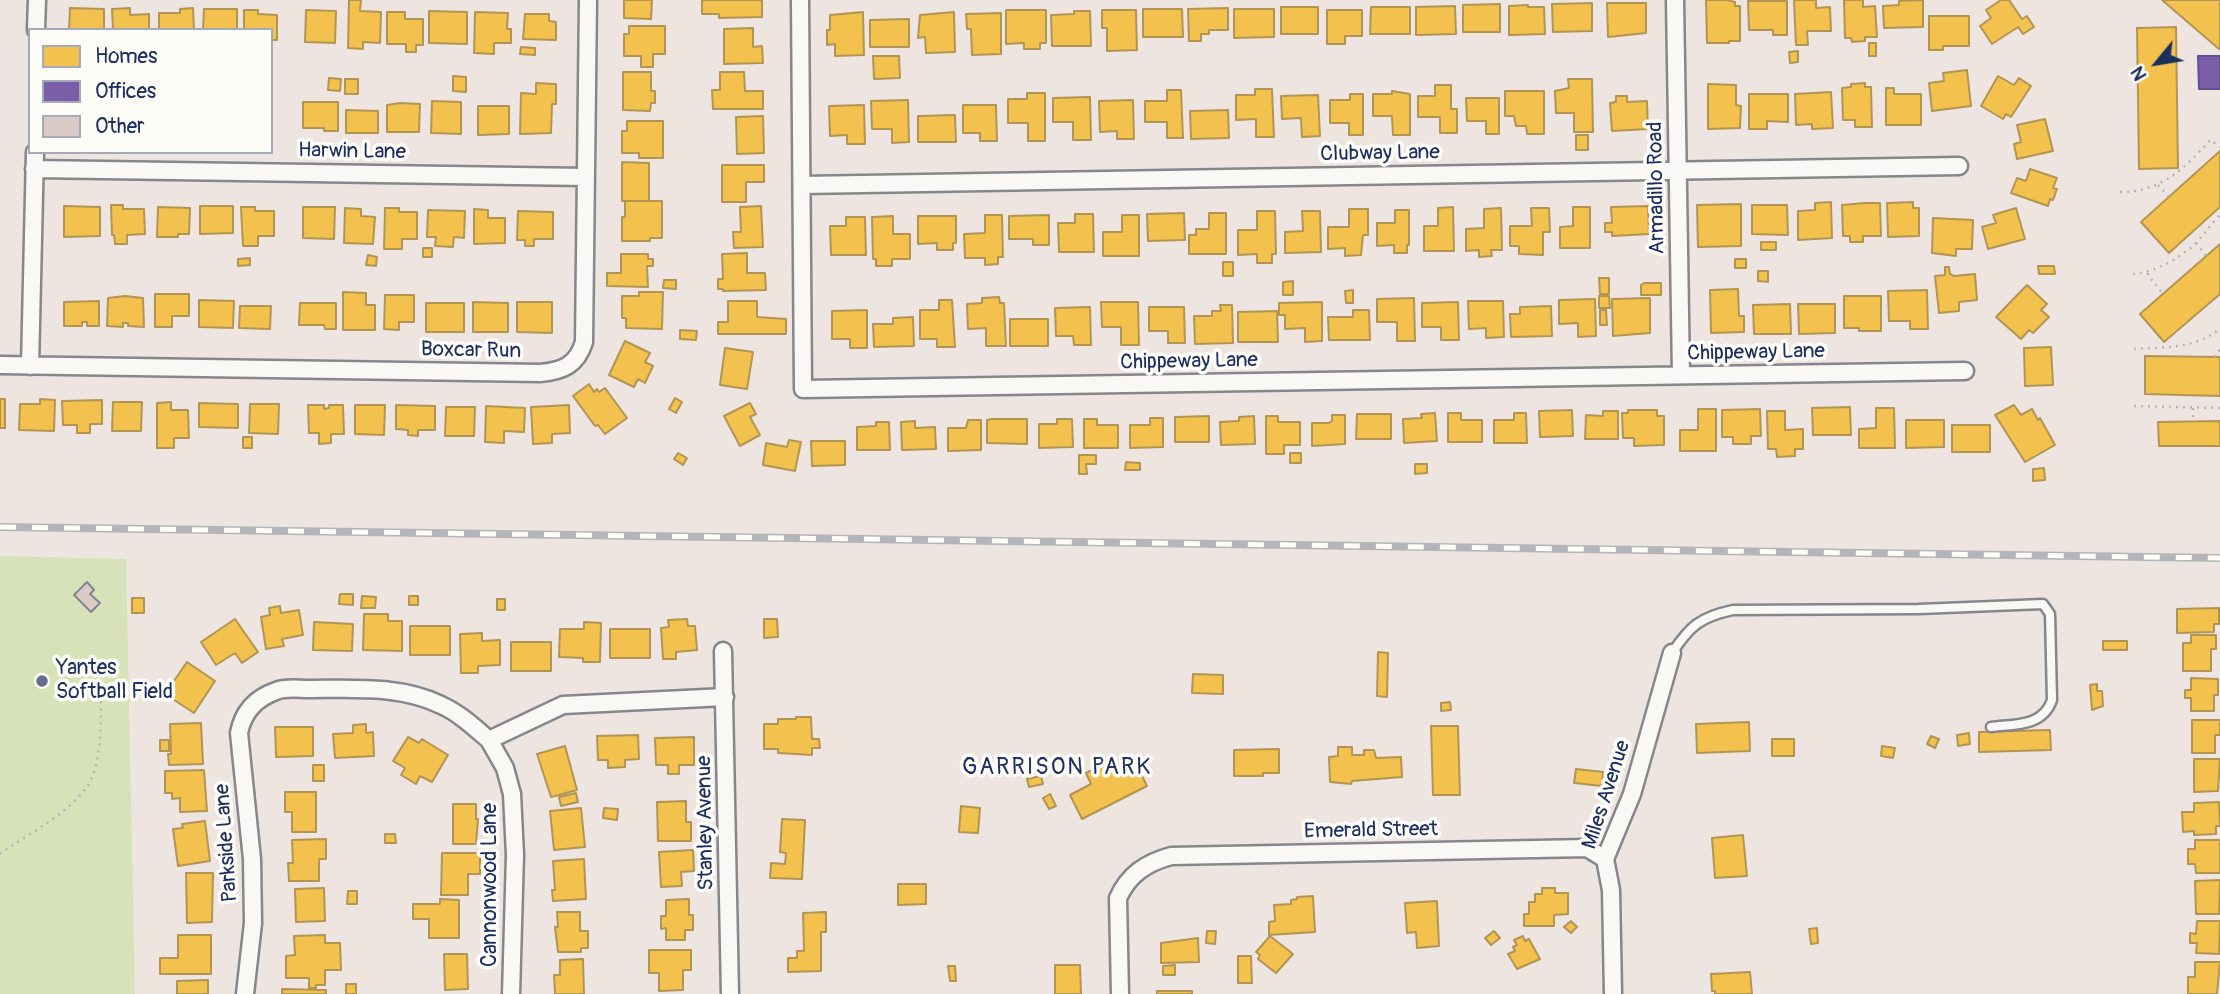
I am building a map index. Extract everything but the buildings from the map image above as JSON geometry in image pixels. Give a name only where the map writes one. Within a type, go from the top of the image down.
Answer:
[{"type":"street","points":[[36,28],[37,0]]},
{"type":"street","name":"Boxcar Run","points":[[0,365],[555,371],[576,361],[584,342],[588,0]]},
{"type":"street","name":"Chippeway Lane","points":[[800,0],[803,388],[1965,371]]},
{"type":"street","name":"Armadillo Road","points":[[1675,0],[1681,375]]},
{"type":"street","points":[[30,366],[35,154]]},
{"type":"street","name":"Clubway Lane","points":[[802,185],[1959,166]]},
{"type":"street","name":"Harwin Lane","points":[[34,169],[586,177]]},
{"type":"street","name":"Stanley Avenue","points":[[723,652],[730,994]]},
{"type":"street","name":"Miles Avenue","points":[[1613,994],[1611,890],[1605,859],[1632,794],[1672,653]]},
{"type":"street","name":"Parkside Lane","points":[[245,994],[253,923],[252,859],[239,733],[242,719],[250,708],[279,690],[384,690],[410,694],[440,704],[459,715],[489,740]]},
{"type":"street","points":[[489,740],[563,705],[725,697]]},
{"type":"street","name":"Cannonwood Lane","points":[[489,740],[505,768],[512,794],[515,855],[511,994]]},
{"type":"street","name":"Emerald Street","points":[[1120,994],[1118,898],[1125,884],[1137,871],[1171,856],[1587,848],[1605,859]]},
{"type":"lane","points":[[1672,653],[1692,627],[1715,614],[1732,610],[1919,609],[2043,604],[2050,614],[2050,708],[2043,717],[2035,721],[1991,727]]},
{"type":"path","points":[[2120,192],[2142,190],[2175,176],[2210,140],[2220,147]]},
{"type":"path","points":[[2158,185],[2169,197]]},
{"type":"path","points":[[2133,274],[2148,273],[2171,261],[2196,243],[2220,215]]},
{"type":"path","points":[[2196,243],[2206,256]]},
{"type":"path","points":[[2148,273],[2163,294]]},
{"type":"path","points":[[2134,349],[2191,344],[2205,340],[2219,331]]},
{"type":"path","points":[[2215,357],[2220,350]]},
{"type":"path","points":[[2134,406],[2220,408]]},
{"type":"path","points":[[2193,408],[2193,422]]},
{"type":"path","points":[[0,854],[48,822],[88,786],[99,746],[100,665]]},
{"type":"green space","points":[[0,556],[126,559],[135,994],[0,994]]},
{"type":"railway","points":[[0,527],[2220,558]]},
{"type":"place","name":"Yantes Softball Field","points":[[42,681]]},
{"type":"district","name":"GARRISON PARK","points":[[1057,768]]}]
